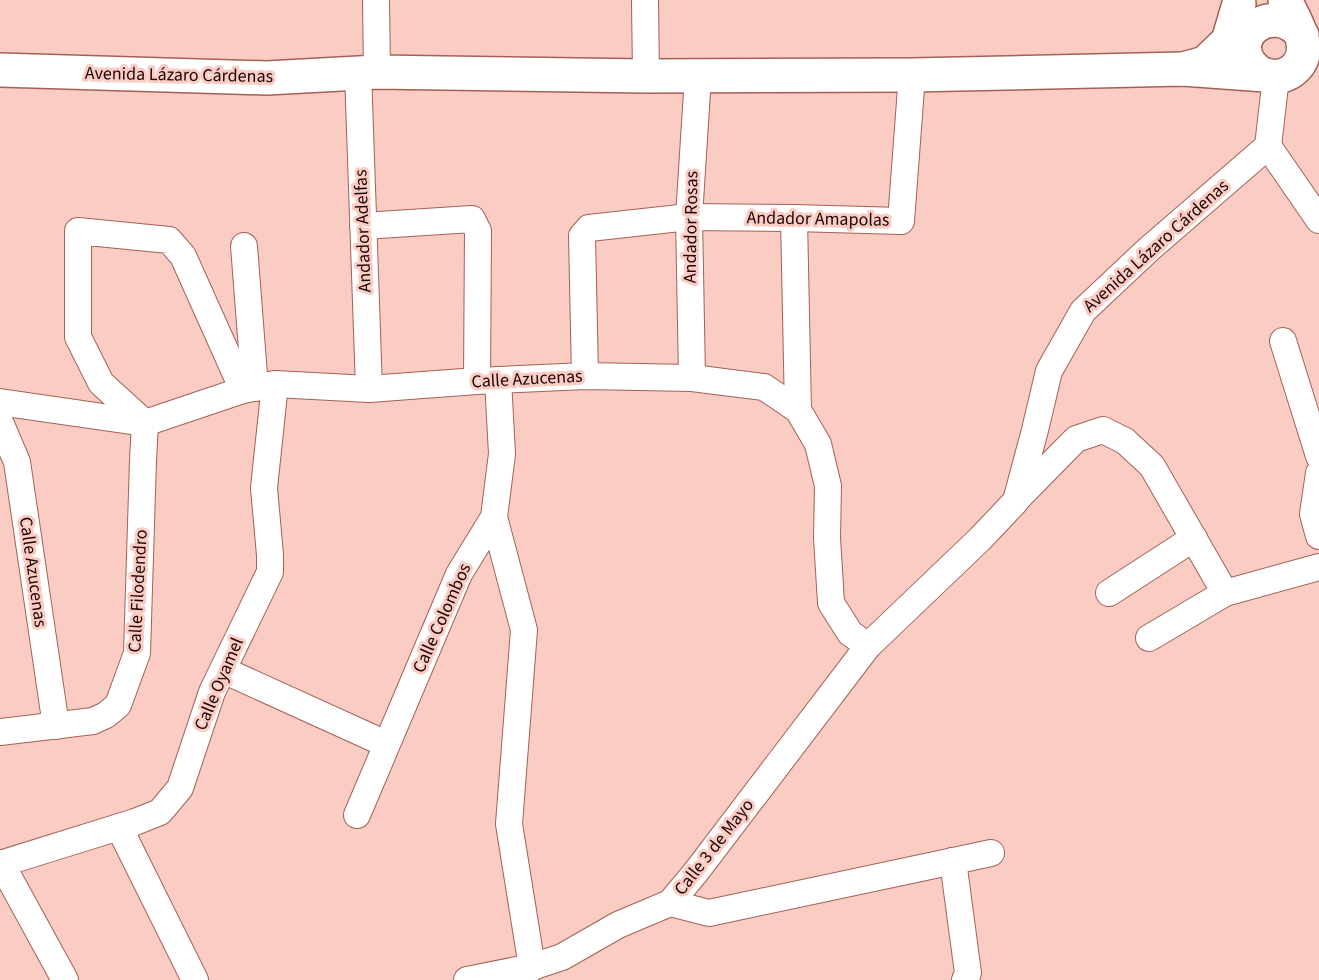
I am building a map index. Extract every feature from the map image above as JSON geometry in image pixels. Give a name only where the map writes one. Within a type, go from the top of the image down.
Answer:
[{"type":"street","name":"Andador Adelfas","points":[[369,389],[363,226],[367,72],[376,0]]},
{"type":"street","points":[[645,0],[646,76]]},
{"type":"street","points":[[1285,0],[1311,27]]},
{"type":"street","points":[[1292,0],[1311,27]]},
{"type":"street","points":[[1238,2],[1247,36]]},
{"type":"street","points":[[1183,69],[1205,63],[1228,41],[1238,2]]},
{"type":"street","points":[[1287,76],[1255,69],[1248,60],[1245,50],[1250,29],[1267,17],[1278,17],[1297,26],[1311,27]]},
{"type":"street","points":[[1311,27],[1301,62],[1287,76],[1268,146],[1319,220]]},
{"type":"street","name":"Avenida Lázaro Cárdenas","points":[[0,70],[267,78],[367,72],[698,76],[912,75],[1183,69],[1287,76]]},
{"type":"street","name":"Andador Amapolas","points":[[585,376],[582,236],[589,228],[688,217],[901,221],[912,75]]},
{"type":"street","name":"Andador Rosas","points":[[692,378],[688,217],[698,76]]},
{"type":"street","name":"Avenida Lázaro Cárdenas","points":[[868,646],[1016,501],[1049,371],[1083,311],[1149,249],[1268,146]]},
{"type":"street","points":[[794,218],[798,410]]},
{"type":"street","name":"Calle Colombos","points":[[357,815],[459,574],[494,517],[502,454],[488,380],[478,231],[471,219],[363,226]]},
{"type":"street","points":[[145,423],[101,382],[78,338],[78,231],[169,240],[183,256],[258,387]]},
{"type":"street","name":"Calle Oyamel","points":[[1,863],[160,812],[180,788],[212,692],[270,572],[258,387],[244,246]]},
{"type":"street","points":[[1283,341],[1319,456]]},
{"type":"street","name":"Calle Azucenas","points":[[0,402],[145,423],[258,387],[369,389],[488,380],[585,376],[692,378],[764,387],[798,410],[818,444],[828,486],[827,538],[831,603],[850,633],[868,646]]},
{"type":"street","name":"Calle Azucenas","points":[[0,422],[56,726]]},
{"type":"street","name":"Calle Filodendro","points":[[0,732],[93,721],[106,715],[118,705],[137,653],[145,423]]},
{"type":"street","points":[[1016,501],[1076,439],[1103,430],[1125,441],[1152,466],[1225,592]]},
{"type":"street","points":[[1319,472],[1313,514],[1319,536]]},
{"type":"street","points":[[494,517],[524,630],[509,824],[525,973]]},
{"type":"street","points":[[1109,593],[1194,538]]},
{"type":"street","points":[[1149,638],[1225,592],[1319,567]]},
{"type":"street","name":"Calle 3 de Mayo","points":[[466,980],[525,973],[561,957],[618,925],[670,903],[868,646]]},
{"type":"street","points":[[223,670],[386,744]]},
{"type":"street","points":[[119,827],[195,980]]},
{"type":"street","points":[[670,903],[709,913],[991,853]]},
{"type":"street","points":[[954,861],[968,973],[965,980]]},
{"type":"street","points":[[1,863],[65,980]]}]
